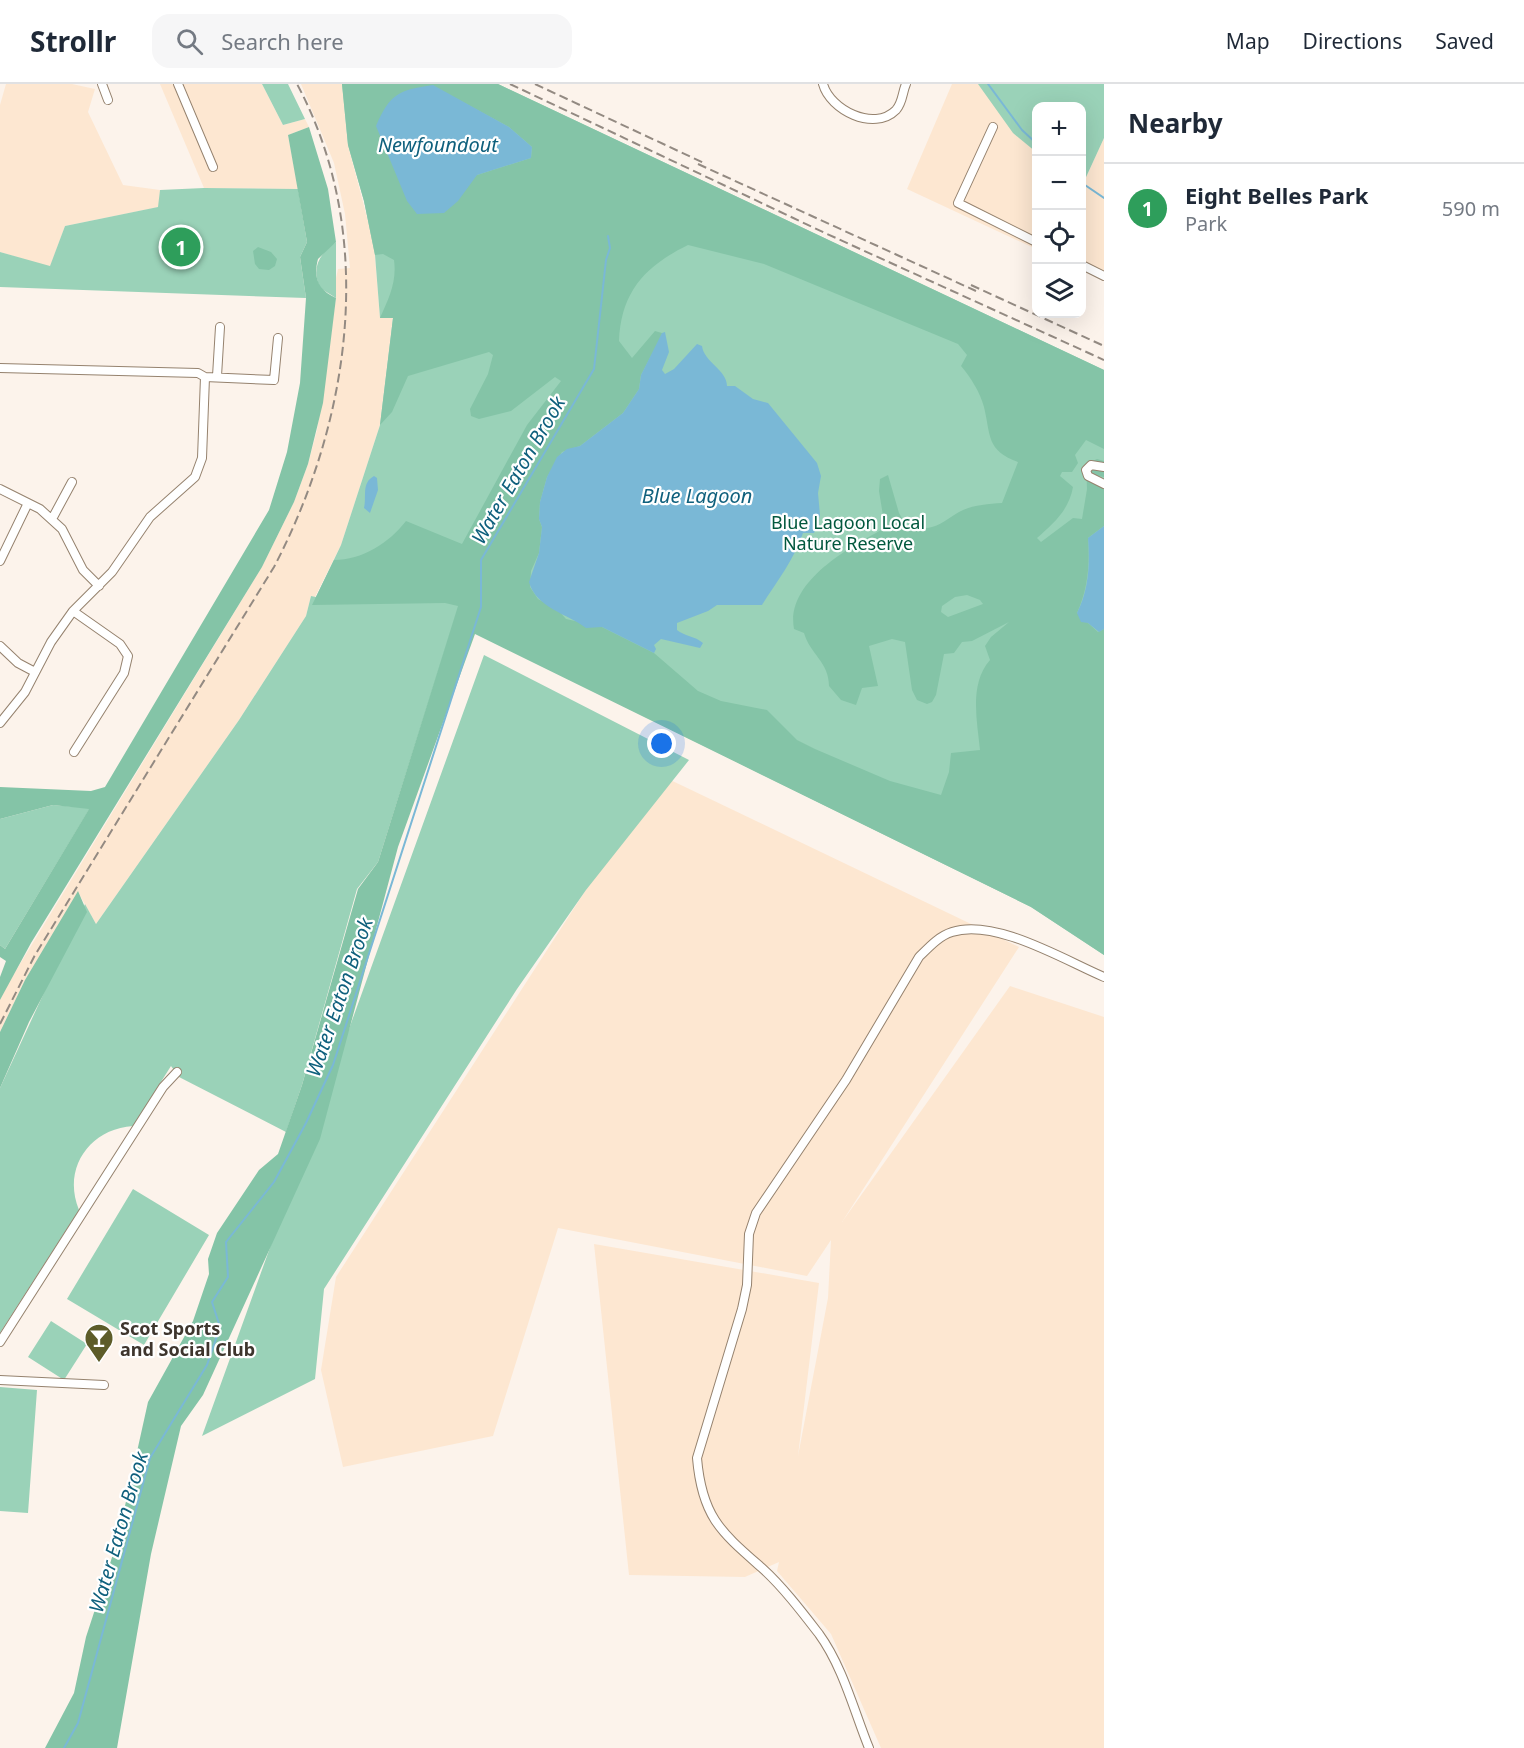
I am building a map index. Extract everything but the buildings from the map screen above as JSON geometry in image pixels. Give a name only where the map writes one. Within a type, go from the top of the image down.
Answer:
[{"type":"street","points":[[102,84],[108,100]]},
{"type":"street","points":[[178,84],[213,167]]},
{"type":"street","points":[[823,84],[834,103],[844,110],[873,118],[886,117],[896,109],[903,98],[906,84]]},
{"type":"street","points":[[993,127],[958,203],[1032,240]]},
{"type":"street","points":[[1086,267],[1104,276]]},
{"type":"street","points":[[217,376],[220,327]]},
{"type":"street","points":[[0,368],[198,373],[206,377],[274,380],[278,338]]},
{"type":"street","points":[[0,723],[25,693],[51,642],[73,610],[99,586],[150,517],[195,477],[202,458],[206,377]]},
{"type":"street","points":[[1104,467],[1091,465],[1086,470],[1088,476],[1104,484]]},
{"type":"street","points":[[52,519],[72,482]]},
{"type":"street","points":[[0,489],[28,503],[52,519],[62,529],[83,570],[99,586]]},
{"type":"street","points":[[0,561],[28,503]]},
{"type":"street","points":[[73,610],[120,644],[128,656],[124,673],[74,752]]},
{"type":"street","points":[[0,646],[18,663],[35,672]]},
{"type":"street","points":[[869,1748],[832,1655],[819,1635],[775,1582],[722,1533],[706,1506],[699,1481],[697,1458],[747,1285],[749,1234],[756,1213],[773,1185],[846,1080],[919,957],[935,941],[950,932],[964,929],[987,930],[1011,937],[1104,977]]},
{"type":"street","points":[[0,1342],[163,1087],[177,1072]]},
{"type":"street","points":[[0,1380],[104,1385]]},
{"type":"shaded area","points":[[6,84],[72,84],[95,89],[88,112],[123,185],[160,190],[159,207],[65,226],[50,267],[0,252],[0,105]]},
{"type":"shaded area","points":[[160,84],[262,84],[283,125],[305,119],[309,127],[288,135],[298,189],[204,188]]},
{"type":"shaded area","points":[[301,84],[342,84],[348,145],[374,244],[380,318],[393,317],[380,425],[341,545],[315,597],[311,596],[306,616],[239,720],[96,924],[78,892],[25,980],[0,1032],[0,1000],[9,982],[262,567],[294,502],[308,464],[317,430],[336,298],[336,278],[338,269],[350,268],[345,214],[334,163]]},
{"type":"shaded area","points":[[952,84],[980,84],[1032,144],[1032,247],[907,189]]},
{"type":"shaded area","points":[[1104,138],[1104,280],[1086,272],[1086,177]]},
{"type":"shaded area","points":[[660,775],[1019,947],[842,1222],[1010,986],[1104,1017],[1104,1748],[881,1748],[831,1634],[777,1571],[779,1562],[745,1577],[629,1575],[594,1244],[819,1283],[798,1456],[828,1298],[831,1240],[807,1276],[558,1228],[493,1436],[343,1467],[321,1370],[336,1277]]},
{"type":"green space","points":[[262,84],[288,84],[305,119],[283,125]]},
{"type":"green space","name":"Blue Lagoon Local Nature Reserve","points":[[342,84],[498,84],[1104,370],[1104,955],[1031,907],[475,633],[456,615],[378,862],[357,889],[302,1085],[286,1132],[179,1077],[171,1066],[133,1126],[117,1129],[104,1135],[92,1143],[83,1154],[74,1180],[79,1210],[0,1333],[0,1088],[85,904],[96,924],[239,720],[306,616],[311,596],[316,597],[341,545],[380,425],[393,318],[380,318],[375,255],[364,201],[348,145]]},
{"type":"green space","points":[[342,84],[498,84],[1104,370],[1104,449],[1086,440],[1075,455],[1078,463],[1072,472],[1062,472],[1060,476],[1073,487],[1068,503],[1055,521],[1037,538],[1041,542],[1073,518],[1082,519],[1087,489],[1086,464],[1097,459],[1104,461],[1104,477],[1094,475],[1104,488],[1104,526],[1088,538],[1087,576],[1084,595],[1077,613],[1098,632],[1104,629],[1104,955],[1031,907],[475,634],[398,847],[320,1139],[203,1395],[181,1426],[151,1554],[117,1748],[45,1748],[74,1693],[86,1637],[117,1542],[148,1402],[193,1321],[209,1274],[208,1259],[217,1233],[259,1170],[278,1154],[302,1085],[358,889],[378,862],[458,606],[445,603],[312,605],[334,560],[355,557],[374,549],[392,536],[406,521],[462,544],[527,425],[561,381],[555,377],[511,411],[479,419],[471,416],[470,409],[488,374],[493,355],[489,352],[408,376],[392,412],[380,425],[393,318],[380,318],[389,297],[395,268],[394,260],[383,254],[375,255],[364,201],[348,145]],"holes":[[[433,86],[509,127],[532,147],[531,158],[477,175]],[[688,245],[764,264],[958,344],[967,355],[961,366],[972,380],[980,396],[992,441],[1000,452],[1018,462],[1002,503],[969,508],[929,528],[915,527],[906,525],[899,513],[888,475],[880,479],[879,491],[885,528],[839,555],[824,567],[810,581],[800,596],[794,612],[794,629],[804,633],[810,647],[823,664],[829,686],[841,700],[856,705],[862,688],[878,686],[869,646],[892,639],[905,642],[912,690],[917,700],[927,704],[932,702],[936,695],[944,654],[954,653],[962,642],[972,641],[1009,622],[991,637],[985,646],[990,660],[979,680],[976,703],[980,750],[951,753],[949,772],[941,795],[890,781],[815,749],[797,740],[767,710],[721,701],[698,691],[654,653],[602,627],[566,619],[558,610],[538,599],[530,587],[531,571],[539,553],[542,527],[539,519],[540,502],[547,477],[562,452],[580,446],[623,413],[639,389],[641,375],[662,333],[655,331],[632,358],[619,341],[621,324],[630,295],[638,282],[659,262]],[[967,595],[980,600],[983,604],[948,617],[941,612],[942,606],[955,597]]]},
{"type":"green space","points":[[978,84],[1104,84],[1104,138],[1086,177],[1086,102],[1032,102],[1032,149],[1013,133]]},
{"type":"green space","points":[[309,127],[328,189],[336,242],[318,259],[316,272],[321,287],[336,298],[323,403],[308,464],[294,502],[262,567],[31,943],[0,1000],[0,977],[6,961],[0,957],[0,945],[5,949],[89,809],[53,805],[0,819],[0,787],[91,791],[105,787],[269,510],[287,452],[300,383],[306,298],[300,257],[307,242],[288,135]]},
{"type":"green space","points":[[298,189],[307,242],[300,257],[306,298],[0,287],[0,252],[50,266],[65,226],[158,207],[160,190]]},
{"type":"green space","points":[[336,242],[336,298],[320,288],[316,274],[321,257]]},
{"type":"green space","points":[[258,247],[271,252],[277,259],[275,266],[269,270],[259,269],[255,264],[253,251]]},
{"type":"green space","points":[[484,655],[689,760],[586,890],[517,989],[324,1289],[315,1379],[202,1436]]},
{"type":"green space","points":[[53,805],[90,808],[5,949],[0,945],[0,819]]},
{"type":"green space","points":[[78,891],[87,912],[29,1022],[0,1088],[0,1032],[25,980]]},
{"type":"green space","points":[[133,1189],[209,1235],[144,1345],[67,1299]]},
{"type":"green space","points":[[51,1321],[87,1344],[64,1380],[28,1357]]},
{"type":"green space","points":[[0,1387],[37,1390],[28,1513],[0,1511]]},
{"type":"water","name":"Newfoundout","points":[[433,85],[509,127],[532,147],[531,158],[477,175],[458,201],[444,213],[417,214],[407,201],[376,126],[386,107],[397,95],[411,89]]},
{"type":"water","name":"Blue Lagoon","points":[[665,332],[669,352],[662,370],[665,374],[674,369],[697,344],[702,346],[707,357],[723,375],[727,386],[735,386],[753,399],[768,403],[817,463],[821,476],[818,493],[820,515],[814,533],[803,533],[790,561],[762,605],[717,605],[677,623],[677,630],[703,643],[700,648],[661,639],[654,645],[656,649],[654,653],[602,627],[586,628],[553,610],[538,598],[529,582],[539,553],[542,527],[539,519],[540,502],[547,477],[557,457],[567,449],[580,446],[623,413],[639,389],[641,375],[662,333]]},
{"type":"water","points":[[374,476],[377,478],[378,490],[370,513],[364,508],[365,490],[367,482]]},
{"type":"water","points":[[1104,526],[1104,629],[1099,632],[1088,623],[1081,622],[1077,613],[1088,576],[1088,538]]},
{"type":"waterway","name":"Water Eaton Brook","points":[[988,84],[1022,130],[1032,139]]},
{"type":"waterway","name":"Water Eaton Brook","points":[[1086,186],[1104,198]]},
{"type":"waterway","name":"Water Eaton Brook","points":[[64,1748],[78,1723],[150,1458],[207,1365],[220,1327],[212,1302],[228,1277],[226,1242],[274,1182],[306,1123],[333,1065],[481,607],[481,560],[594,369],[606,260],[610,248],[608,236]]},
{"type":"railway","points":[[0,1024],[35,955],[274,567],[300,510],[321,451],[336,389],[345,327],[346,264],[338,202],[322,142],[297,84]]},
{"type":"railway","points":[[510,84],[825,233],[1104,360]]},
{"type":"railway","points":[[535,84],[706,164]]},
{"type":"railway","points":[[698,164],[976,291]]},
{"type":"railway","points":[[971,285],[1104,346]]},
{"type":"place","name":"Eight Belles Park","points":[[181,247]]},
{"type":"place","name":"Scot Sports and Social Club","points":[[99,1364]]}]
